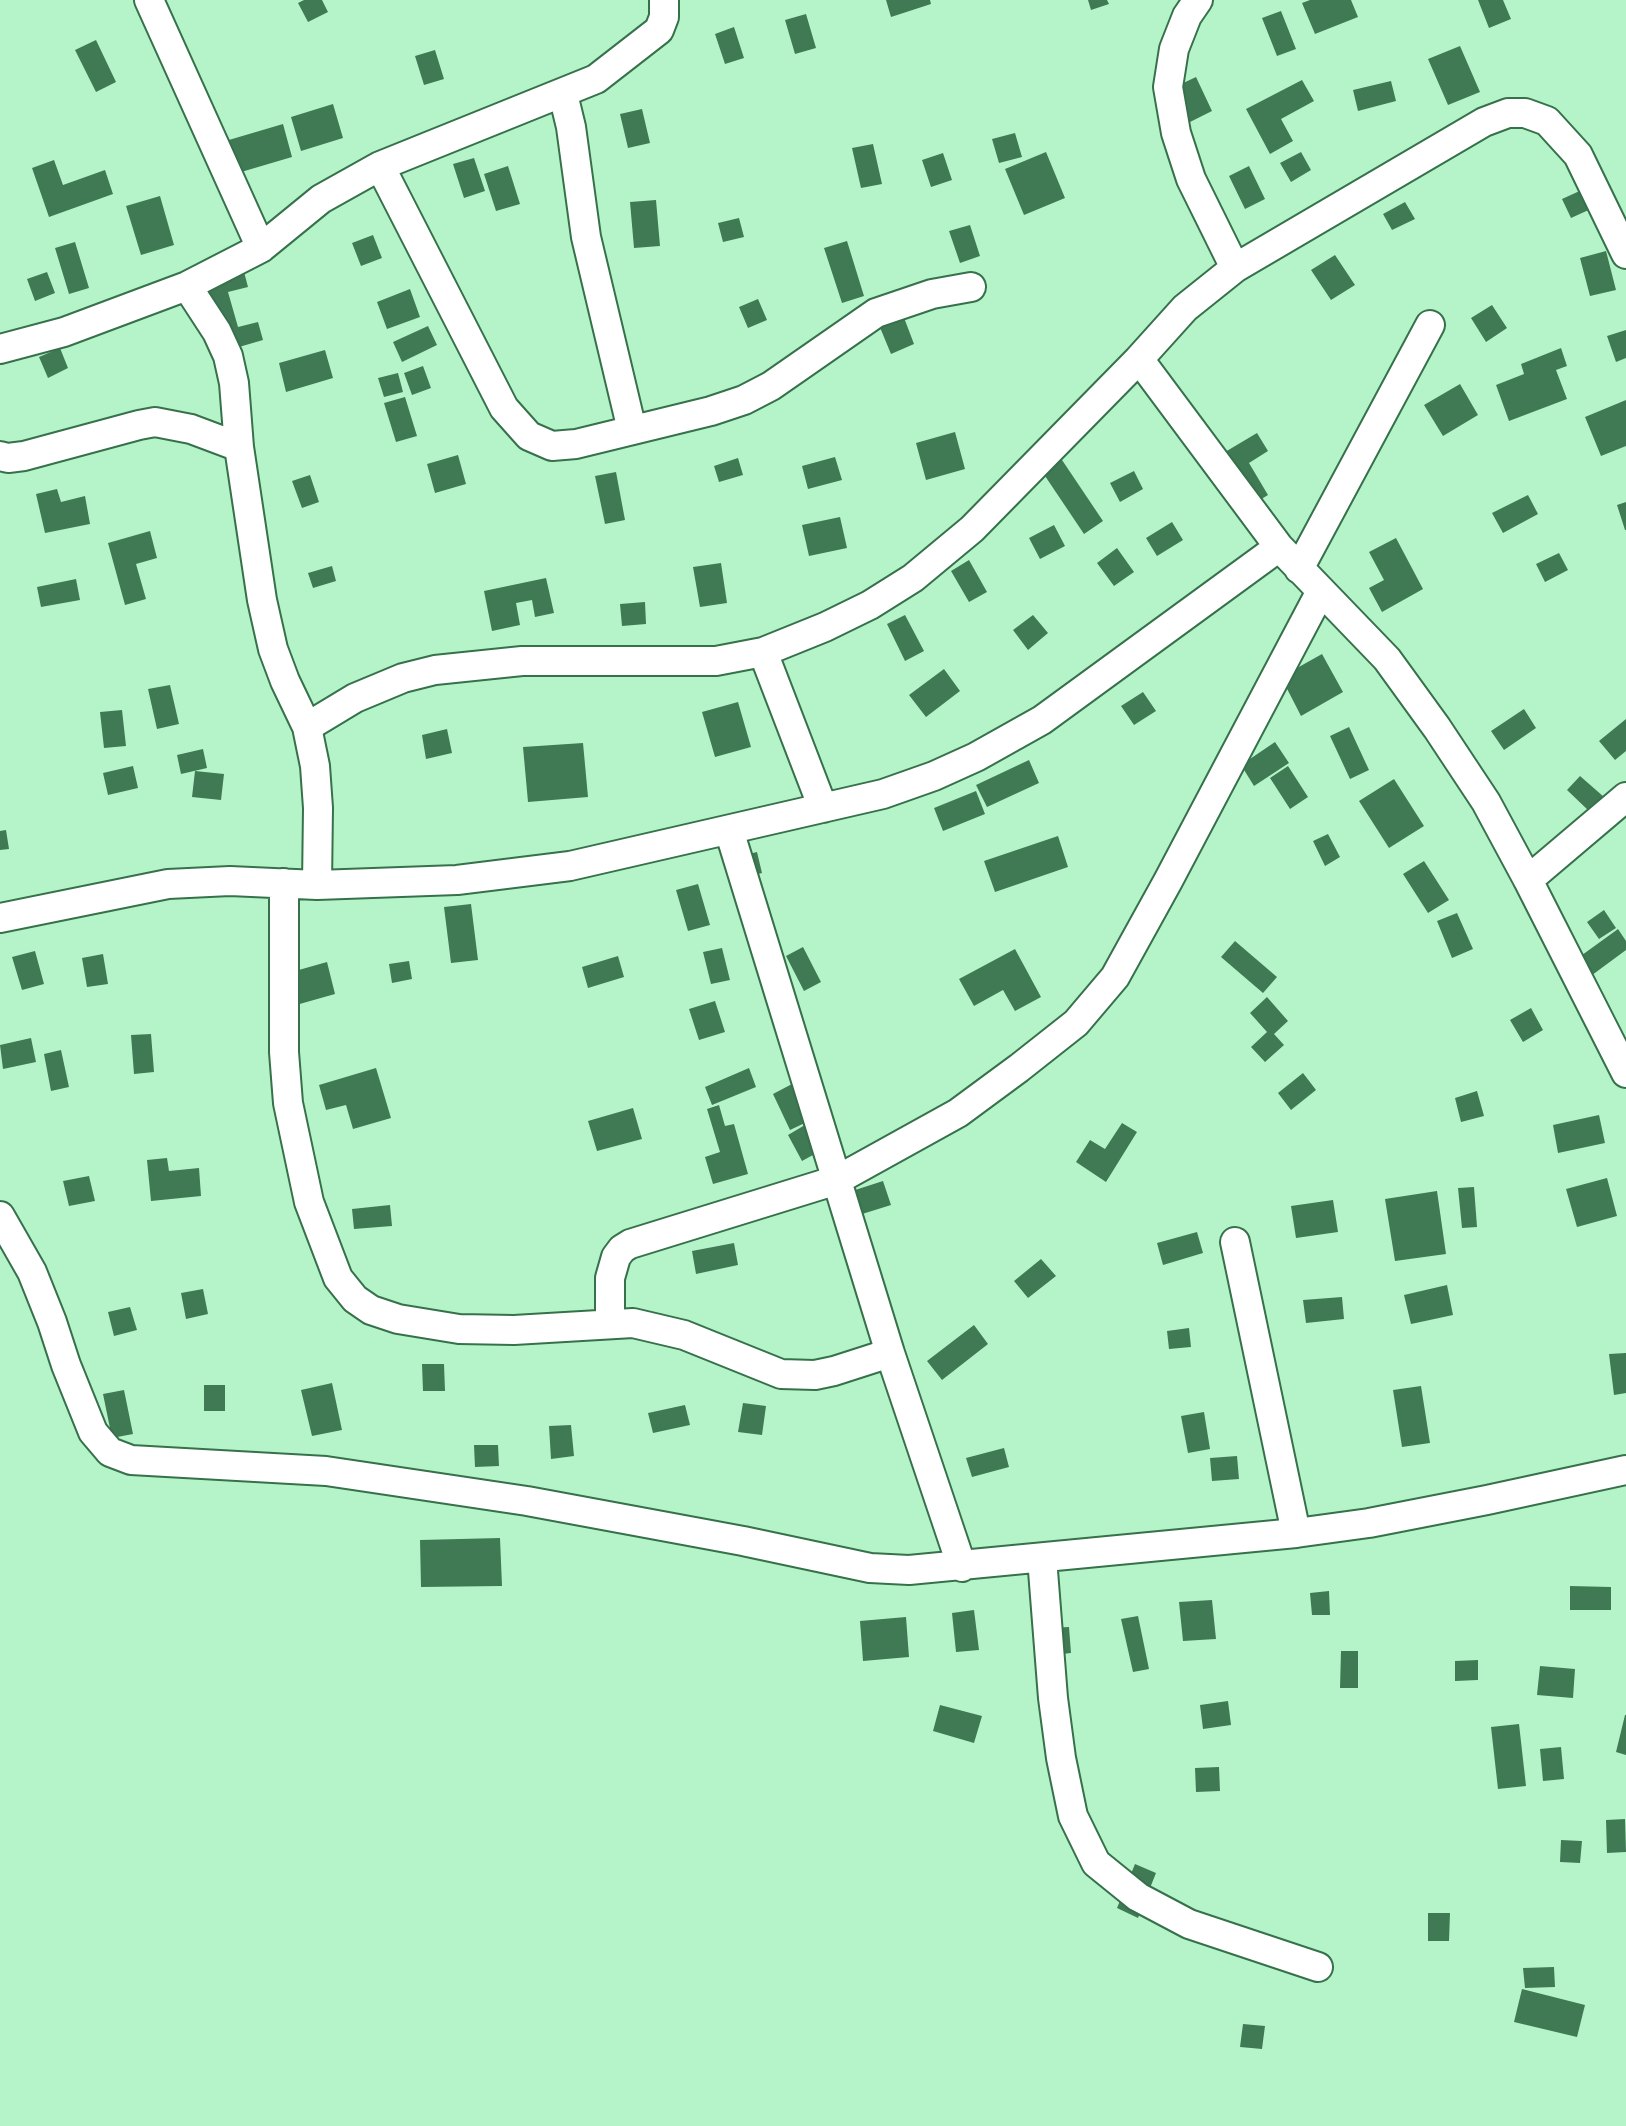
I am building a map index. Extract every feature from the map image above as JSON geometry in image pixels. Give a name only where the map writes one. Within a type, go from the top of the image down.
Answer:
[{"type":"street","points":[[149,0],[261,248]]},
{"type":"street","points":[[0,349],[64,332],[187,286],[261,248],[321,200],[380,166],[596,79],[659,30],[664,17],[664,0]]},
{"type":"street","points":[[1198,0],[1174,49],[1168,87],[1176,134],[1191,179],[1235,268]]},
{"type":"street","points":[[563,94],[571,127],[586,237],[632,430]]},
{"type":"street","points":[[307,727],[355,698],[403,678],[435,670],[523,661],[716,661],[763,652],[870,605],[914,578],[972,529],[1139,359],[1185,308],[1235,268],[1484,122],[1508,113],[1525,113],[1547,121],[1578,155],[1626,254]]},
{"type":"street","points":[[380,166],[504,408],[529,436],[552,446],[576,444],[711,411],[744,400],[771,386],[876,313],[932,294],[971,287]]},
{"type":"street","points":[[187,286],[207,314],[228,356],[234,383],[239,447],[262,600],[273,649],[307,727],[315,766],[317,885]]},
{"type":"street","points":[[1299,569],[1430,325]]},
{"type":"street","points":[[1139,359],[1279,547],[1387,659],[1437,728],[1486,802],[1626,1073]]},
{"type":"street","points":[[0,456],[24,456],[155,422],[191,429],[239,447]]},
{"type":"street","points":[[0,918],[168,884],[230,881],[317,885],[457,880],[570,866],[883,794],[934,776],[975,757],[1042,719],[1279,547]]},
{"type":"street","points":[[610,1323],[610,1278],[615,1257],[622,1249],[837,1180],[958,1113],[1076,1023],[1115,977],[1321,591]]},
{"type":"street","points":[[763,652],[823,808]]},
{"type":"street","points":[[1528,880],[1626,797]]},
{"type":"street","points":[[729,830],[890,1353],[962,1567]]},
{"type":"street","points":[[284,883],[284,1052],[288,1103],[309,1202],[338,1279],[355,1299],[371,1310],[398,1319],[459,1329],[514,1330],[633,1323],[684,1335],[781,1374],[815,1375],[890,1353]]},
{"type":"street","points":[[0,1216],[32,1272],[93,1432],[110,1452],[131,1460],[326,1471],[527,1501],[743,1541],[870,1568],[909,1570],[1042,1559],[1369,1523],[1626,1470]]},
{"type":"street","points":[[1235,1242],[1296,1533]]},
{"type":"street","points":[[1042,1559],[1053,1698],[1061,1758],[1073,1816],[1096,1863],[1138,1897],[1189,1924],[1318,1967]]},
{"type":"building","points":[[304,0],[322,0],[328,12],[308,22],[298,3]]},
{"type":"building","points":[[886,0],[930,0],[931,4],[891,17]]},
{"type":"building","points":[[1088,0],[1107,0],[1109,4],[1091,10]]},
{"type":"building","points":[[1310,0],[1351,0],[1358,17],[1315,34],[1302,3]]},
{"type":"building","points":[[1478,0],[1503,0],[1511,19],[1489,28]]},
{"type":"building","points":[[1281,11],[1296,49],[1277,56],[1262,18]]},
{"type":"building","points":[[806,14],[816,48],[795,54],[785,20]]},
{"type":"building","points":[[734,27],[744,58],[725,64],[715,34]]},
{"type":"building","points":[[96,40],[116,82],[96,92],[75,50]]},
{"type":"building","points":[[1460,46],[1480,92],[1448,105],[1428,59]]},
{"type":"building","points":[[435,50],[444,79],[424,85],[415,56]]},
{"type":"building","points":[[1196,77],[1212,111],[1176,129],[1160,94]]},
{"type":"building","points":[[1302,80],[1314,101],[1281,119],[1293,141],[1270,154],[1246,109]]},
{"type":"building","points":[[1391,81],[1396,101],[1358,111],[1353,90]]},
{"type":"building","points":[[333,104],[343,138],[301,151],[291,117]]},
{"type":"building","points":[[642,109],[650,143],[628,148],[620,114]]},
{"type":"building","points":[[283,124],[292,157],[231,175],[222,142]]},
{"type":"building","points":[[1015,133],[1022,157],[999,163],[992,139]]},
{"type":"building","points":[[873,144],[882,184],[861,188],[852,148]]},
{"type":"building","points":[[1046,152],[1065,198],[1024,215],[1005,169]]},
{"type":"building","points":[[1301,152],[1311,170],[1291,182],[1280,163]]},
{"type":"building","points":[[943,153],[952,180],[931,187],[922,160]]},
{"type":"building","points":[[474,158],[485,191],[464,198],[453,164]]},
{"type":"building","points":[[54,160],[63,185],[105,170],[113,194],[49,217],[32,168]]},
{"type":"building","points":[[508,166],[520,204],[496,211],[484,174]]},
{"type":"building","points":[[1249,166],[1265,199],[1245,209],[1229,176]]},
{"type":"building","points":[[1584,189],[1593,208],[1571,218],[1562,199]]},
{"type":"building","points":[[160,196],[174,245],[141,255],[126,206]]},
{"type":"building","points":[[656,200],[660,246],[634,248],[630,202]]},
{"type":"building","points":[[1405,202],[1415,219],[1392,230],[1383,214]]},
{"type":"building","points":[[739,218],[744,237],[723,242],[718,223]]},
{"type":"building","points":[[970,225],[980,256],[960,263],[949,231]]},
{"type":"building","points":[[373,235],[382,258],[361,266],[352,243]]},
{"type":"building","points":[[847,241],[864,296],[842,303],[824,248]]},
{"type":"building","points":[[75,242],[89,288],[69,294],[55,248]]},
{"type":"building","points":[[1606,251],[1616,290],[1590,296],[1580,258]]},
{"type":"building","points":[[1335,255],[1355,285],[1331,300],[1311,270]]},
{"type":"building","points":[[243,268],[248,287],[228,292],[238,327],[258,322],[263,340],[215,354],[195,282]]},
{"type":"building","points":[[47,272],[55,293],[35,301],[27,279]]},
{"type":"building","points":[[410,289],[420,317],[387,329],[377,302]]},
{"type":"building","points":[[758,299],[767,320],[748,328],[739,307]]},
{"type":"building","points":[[1492,305],[1507,328],[1486,342],[1471,318]]},
{"type":"building","points":[[903,315],[914,344],[891,354],[879,325]]},
{"type":"building","points":[[428,326],[437,345],[402,362],[393,342]]},
{"type":"building","points":[[1626,330],[1626,358],[1616,362],[1607,336]]},
{"type":"building","points":[[60,348],[68,368],[48,378],[39,357]]},
{"type":"building","points":[[1561,348],[1567,366],[1556,370],[1567,399],[1509,421],[1496,385],[1524,374],[1521,364]]},
{"type":"building","points":[[325,350],[333,378],[286,392],[279,363]]},
{"type":"building","points":[[423,366],[431,388],[412,395],[404,373]]},
{"type":"building","points":[[398,373],[403,392],[384,397],[378,378]]},
{"type":"building","points":[[1460,384],[1478,415],[1443,436],[1424,405]]},
{"type":"building","points":[[405,397],[417,436],[396,442],[384,403]]},
{"type":"building","points":[[1626,400],[1626,446],[1601,456],[1585,417]]},
{"type":"building","points":[[955,432],[965,469],[926,480],[916,443]]},
{"type":"building","points":[[1257,433],[1268,451],[1249,463],[1268,495],[1250,506],[1220,455]]},
{"type":"building","points":[[458,455],[466,484],[435,493],[427,464]]},
{"type":"building","points":[[835,457],[842,480],[808,489],[802,466]]},
{"type":"building","points":[[1060,457],[1103,521],[1084,534],[1041,470]]},
{"type":"building","points":[[738,458],[743,475],[719,482],[714,466]]},
{"type":"building","points":[[1134,471],[1143,489],[1120,502],[1110,483]]},
{"type":"building","points":[[616,472],[625,520],[605,524],[595,476]]},
{"type":"building","points":[[310,475],[319,502],[302,508],[292,481]]},
{"type":"building","points":[[57,489],[61,502],[85,496],[90,524],[45,533],[36,494]]},
{"type":"building","points":[[1528,495],[1538,514],[1503,533],[1492,513]]},
{"type":"building","points":[[1626,502],[1626,530],[1625,530],[1617,505]]},
{"type":"building","points":[[840,517],[847,548],[809,556],[802,525]]},
{"type":"building","points":[[1172,522],[1183,540],[1157,556],[1146,538]]},
{"type":"building","points":[[1054,525],[1065,546],[1040,559],[1029,538]]},
{"type":"building","points":[[150,531],[157,558],[136,564],[146,599],[125,605],[108,543]]},
{"type":"building","points":[[1396,538],[1423,589],[1382,612],[1369,588],[1384,580],[1369,552]]},
{"type":"building","points":[[1117,548],[1134,572],[1114,586],[1097,563]]},
{"type":"building","points":[[1559,553],[1568,570],[1545,582],[1536,564]]},
{"type":"building","points":[[969,560],[987,592],[969,602],[951,571]]},
{"type":"building","points":[[721,563],[727,603],[700,607],[693,567]]},
{"type":"building","points":[[332,566],[336,581],[313,588],[308,573]]},
{"type":"building","points":[[546,578],[554,613],[535,617],[532,600],[516,603],[520,625],[492,631],[484,591]]},
{"type":"building","points":[[76,579],[80,600],[41,607],[37,587]]},
{"type":"building","points":[[645,602],[646,624],[622,626],[620,604]]},
{"type":"building","points":[[905,615],[924,651],[905,661],[887,624]]},
{"type":"building","points":[[1033,615],[1048,633],[1028,650],[1013,630]]},
{"type":"building","points":[[1322,654],[1343,692],[1301,716],[1281,677]]},
{"type":"building","points":[[944,669],[960,691],[926,717],[909,695]]},
{"type":"building","points":[[170,685],[179,724],[157,729],[148,689]]},
{"type":"building","points":[[1143,692],[1156,711],[1134,725],[1121,706]]},
{"type":"building","points":[[738,702],[751,747],[715,757],[702,712]]},
{"type":"building","points":[[1524,709],[1536,728],[1504,750],[1491,731]]},
{"type":"building","points":[[122,710],[126,746],[104,748],[100,712]]},
{"type":"building","points":[[1626,719],[1626,751],[1615,760],[1599,741]]},
{"type":"building","points":[[1349,727],[1369,770],[1350,779],[1330,736]]},
{"type":"building","points":[[447,729],[452,753],[426,759],[422,735]]},
{"type":"building","points":[[1275,742],[1289,763],[1254,786],[1241,765]]},
{"type":"building","points":[[583,743],[588,797],[528,802],[523,747]]},
{"type":"building","points":[[203,749],[207,768],[181,774],[177,755]]},
{"type":"building","points":[[1029,760],[1039,783],[987,807],[976,785]]},
{"type":"building","points":[[133,766],[138,788],[108,795],[103,773]]},
{"type":"building","points":[[1288,766],[1308,797],[1290,809],[1270,778]]},
{"type":"building","points":[[195,771],[224,774],[221,800],[192,797]]},
{"type":"building","points":[[1580,776],[1604,797],[1590,812],[1567,790]]},
{"type":"building","points":[[1394,779],[1424,826],[1389,848],[1359,801]]},
{"type":"building","points":[[976,791],[985,814],[943,831],[934,808]]},
{"type":"building","points":[[6,830],[9,849],[0,850],[0,831]]},
{"type":"building","points":[[1328,834],[1340,857],[1325,866],[1313,841]]},
{"type":"building","points":[[1058,836],[1068,867],[995,892],[984,861]]},
{"type":"building","points":[[757,852],[762,873],[742,878],[737,857]]},
{"type":"building","points":[[1424,861],[1449,900],[1428,913],[1403,874]]},
{"type":"building","points":[[698,884],[710,925],[688,931],[676,890]]},
{"type":"building","points":[[471,904],[478,960],[451,963],[444,907]]},
{"type":"building","points":[[1604,910],[1616,928],[1599,939],[1587,922]]},
{"type":"building","points":[[1457,913],[1473,949],[1452,958],[1437,921]]},
{"type":"building","points":[[1618,929],[1626,941],[1626,950],[1584,981],[1571,963]]},
{"type":"building","points":[[1235,941],[1277,977],[1263,993],[1221,957]]},
{"type":"building","points":[[803,947],[821,982],[804,991],[786,956]]},
{"type":"building","points":[[722,948],[730,980],[711,984],[703,952]]},
{"type":"building","points":[[1015,949],[1041,997],[1015,1011],[1003,990],[974,1006],[959,979]]},
{"type":"building","points":[[35,951],[44,984],[22,990],[12,957]]},
{"type":"building","points":[[103,954],[108,984],[87,987],[82,958]]},
{"type":"building","points":[[618,956],[624,977],[588,988],[582,967]]},
{"type":"building","points":[[409,961],[412,979],[392,983],[389,964]]},
{"type":"building","points":[[327,962],[335,994],[289,1007],[281,975]]},
{"type":"building","points":[[1267,997],[1288,1021],[1274,1034],[1284,1045],[1265,1062],[1251,1047],[1267,1032],[1250,1013]]},
{"type":"building","points":[[715,1001],[725,1032],[699,1040],[689,1009]]},
{"type":"building","points":[[1531,1008],[1543,1030],[1523,1042],[1510,1020]]},
{"type":"building","points":[[151,1034],[154,1072],[134,1074],[131,1035]]},
{"type":"building","points":[[31,1038],[36,1062],[3,1069],[0,1045]]},
{"type":"building","points":[[61,1050],[69,1087],[51,1091],[44,1054]]},
{"type":"building","points":[[376,1068],[391,1118],[353,1129],[346,1105],[326,1110],[319,1085]]},
{"type":"building","points":[[749,1068],[756,1087],[712,1105],[705,1087]]},
{"type":"building","points":[[1303,1073],[1316,1090],[1291,1110],[1278,1093]]},
{"type":"building","points":[[792,1084],[809,1121],[790,1130],[773,1094]]},
{"type":"building","points":[[1477,1091],[1484,1116],[1461,1122],[1455,1098]]},
{"type":"building","points":[[719,1105],[725,1126],[734,1124],[748,1174],[713,1184],[705,1157],[720,1152],[707,1109]]},
{"type":"building","points":[[633,1108],[642,1139],[597,1151],[588,1121]]},
{"type":"building","points":[[1599,1115],[1605,1143],[1558,1153],[1553,1125]]},
{"type":"building","points":[[810,1122],[824,1149],[802,1161],[788,1135]]},
{"type":"building","points":[[1122,1123],[1137,1132],[1106,1182],[1076,1162],[1090,1140],[1105,1149]]},
{"type":"building","points":[[167,1158],[169,1171],[199,1168],[201,1196],[151,1201],[147,1160]]},
{"type":"building","points":[[89,1176],[95,1201],[69,1206],[63,1181]]},
{"type":"building","points":[[1607,1178],[1617,1216],[1577,1227],[1566,1189]]},
{"type":"building","points":[[883,1181],[891,1205],[859,1215],[852,1191]]},
{"type":"building","points":[[1474,1187],[1477,1227],[1462,1228],[1458,1188]]},
{"type":"building","points":[[1437,1191],[1446,1254],[1395,1261],[1385,1199]]},
{"type":"building","points":[[1333,1200],[1338,1232],[1296,1238],[1291,1206]]},
{"type":"building","points":[[390,1205],[392,1226],[354,1229],[352,1209]]},
{"type":"building","points":[[1197,1232],[1203,1253],[1163,1265],[1157,1243]]},
{"type":"building","points":[[734,1243],[738,1265],[696,1274],[692,1251]]},
{"type":"building","points":[[1041,1259],[1056,1276],[1028,1298],[1014,1281]]},
{"type":"building","points":[[1447,1285],[1453,1315],[1411,1324],[1404,1295]]},
{"type":"building","points":[[203,1289],[208,1314],[186,1319],[181,1293]]},
{"type":"building","points":[[1342,1297],[1344,1319],[1306,1323],[1303,1300]]},
{"type":"building","points":[[130,1307],[137,1330],[114,1336],[108,1312]]},
{"type":"building","points":[[974,1325],[988,1344],[942,1380],[927,1361]]},
{"type":"building","points":[[1189,1328],[1191,1347],[1169,1349],[1167,1331]]},
{"type":"building","points":[[1626,1353],[1626,1393],[1614,1395],[1609,1354]]},
{"type":"building","points":[[422,1364],[444,1364],[445,1391],[423,1391]]},
{"type":"building","points":[[332,1383],[342,1430],[312,1436],[301,1390]]},
{"type":"building","points":[[204,1385],[225,1385],[225,1411],[204,1411]]},
{"type":"building","points":[[1421,1386],[1430,1443],[1402,1447],[1393,1390]]},
{"type":"building","points":[[124,1390],[133,1434],[112,1438],[103,1394]]},
{"type":"building","points":[[743,1403],[766,1406],[762,1435],[738,1432]]},
{"type":"building","points":[[685,1405],[690,1425],[653,1433],[648,1413]]},
{"type":"building","points":[[1204,1412],[1210,1449],[1188,1453],[1181,1416]]},
{"type":"building","points":[[571,1425],[574,1456],[551,1459],[549,1426]]},
{"type":"building","points":[[474,1445],[498,1445],[499,1466],[475,1467]]},
{"type":"building","points":[[1004,1448],[1009,1467],[972,1477],[966,1458]]},
{"type":"building","points":[[1237,1456],[1239,1479],[1212,1481],[1210,1458]]},
{"type":"building","points":[[500,1538],[502,1586],[421,1587],[420,1540]]},
{"type":"building","points":[[1570,1586],[1611,1587],[1611,1610],[1570,1610]]},
{"type":"building","points":[[1329,1591],[1330,1615],[1312,1615],[1310,1593]]},
{"type":"building","points":[[1212,1600],[1216,1639],[1183,1641],[1179,1602]]},
{"type":"building","points":[[974,1610],[979,1650],[956,1652],[952,1613]]},
{"type":"building","points":[[1138,1616],[1149,1669],[1133,1672],[1121,1619]]},
{"type":"building","points":[[906,1617],[909,1657],[863,1661],[860,1621]]},
{"type":"building","points":[[1069,1627],[1071,1653],[1052,1655],[1050,1628]]},
{"type":"building","points":[[1341,1651],[1358,1651],[1358,1688],[1340,1688]]},
{"type":"building","points":[[1478,1660],[1478,1680],[1455,1681],[1455,1661]]},
{"type":"building","points":[[1540,1666],[1575,1669],[1573,1698],[1537,1695]]},
{"type":"building","points":[[1228,1701],[1231,1725],[1203,1729],[1200,1705]]},
{"type":"building","points":[[940,1705],[982,1716],[974,1743],[933,1731]]},
{"type":"building","points":[[1626,1715],[1626,1755],[1616,1752]]},
{"type":"building","points":[[1519,1724],[1526,1786],[1498,1789],[1491,1727]]},
{"type":"building","points":[[1561,1747],[1564,1779],[1543,1781],[1540,1749]]},
{"type":"building","points":[[1219,1767],[1220,1791],[1196,1792],[1195,1768]]},
{"type":"building","points":[[1625,1819],[1626,1852],[1607,1853],[1606,1820]]},
{"type":"building","points":[[1561,1840],[1582,1841],[1580,1863],[1560,1862]]},
{"type":"building","points":[[1135,1864],[1156,1873],[1138,1918],[1117,1908]]},
{"type":"building","points":[[1428,1913],[1450,1913],[1449,1941],[1428,1941]]},
{"type":"building","points":[[1554,1967],[1555,1987],[1525,1988],[1523,1968]]},
{"type":"building","points":[[1522,1989],[1585,2005],[1577,2037],[1514,2022]]},
{"type":"building","points":[[1243,2024],[1265,2026],[1262,2049],[1240,2047]]}]
